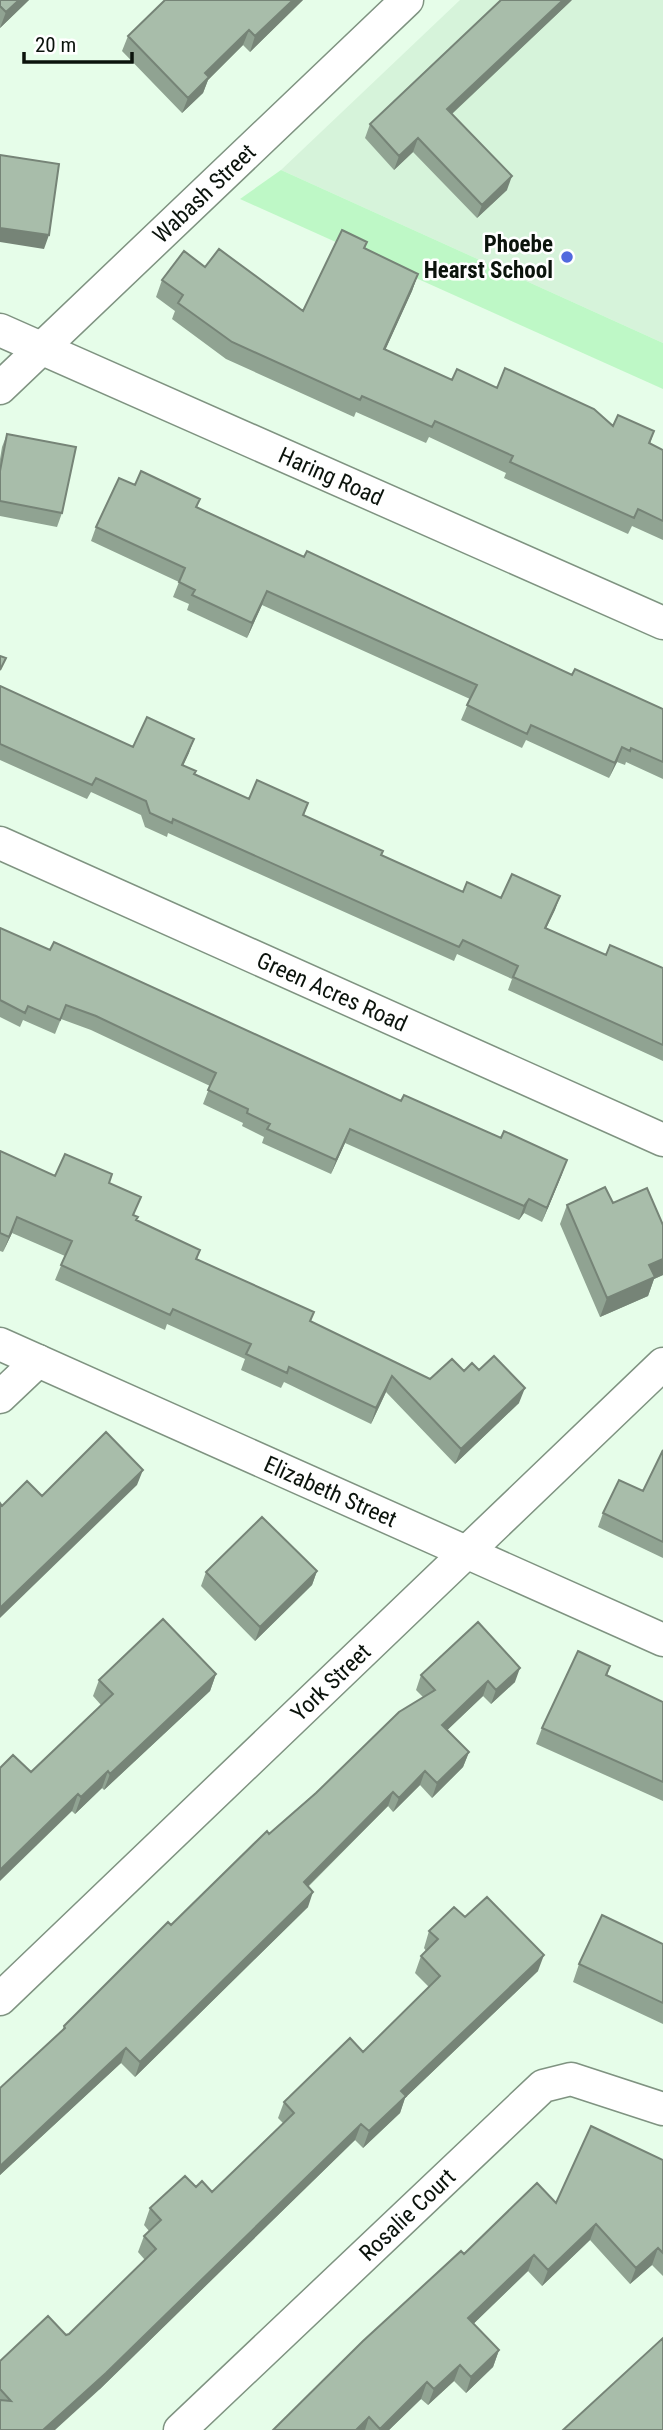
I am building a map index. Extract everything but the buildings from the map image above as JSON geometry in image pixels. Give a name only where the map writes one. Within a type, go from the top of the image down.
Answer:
[{"type":"street","name":"Wabash Street","points":[[0,388],[407,0]]},
{"type":"street","name":"Haring Road","points":[[0,330],[663,623]]},
{"type":"street","name":"Green Acres Road","points":[[0,843],[663,1140]]},
{"type":"street","name":"Elizabeth Street","points":[[0,1344],[663,1640]]},
{"type":"street","points":[[0,1397],[38,1361]]},
{"type":"street","name":"York Street","points":[[0,1999],[663,1364]]},
{"type":"street","name":"Rosalie Court","points":[[180,2430],[543,2086],[571,2078],[663,2109]]},
{"type":"shaded area","name":"Phoebe Hearst School","points":[[460,0],[663,0],[663,343],[281,170]]},
{"type":"green space","points":[[281,170],[663,343],[663,389],[240,199]]},
{"type":"place","name":"Phoebe Hearst School","points":[[567,257]]}]
